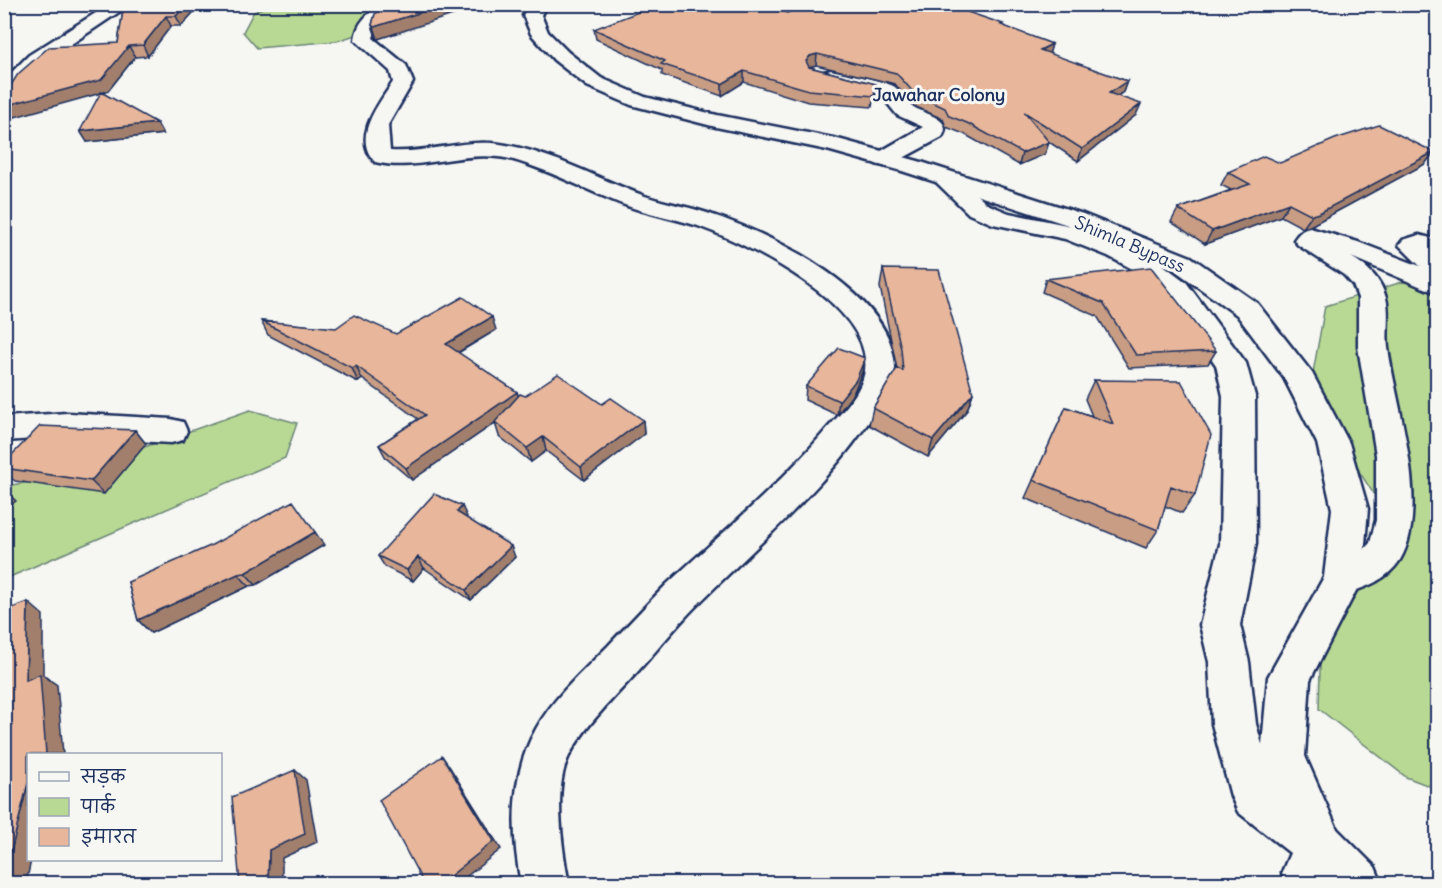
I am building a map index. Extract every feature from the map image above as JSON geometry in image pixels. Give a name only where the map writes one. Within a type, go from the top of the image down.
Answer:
[{"type":"main road","points":[[4,101],[14,81],[36,59],[123,4]]},
{"type":"main road","points":[[396,4],[372,19],[364,29],[364,40],[399,69],[403,82],[377,125],[379,153],[383,157],[408,158],[483,149],[504,151],[586,180],[625,198],[704,220],[754,241],[790,260],[832,289],[855,308],[876,340],[880,371],[868,397],[835,444],[720,561],[683,594],[573,713],[546,756],[537,808],[545,884]]},
{"type":"main road","name":"Shimla Bypass","points":[[539,4],[532,15],[540,34],[561,56],[594,82],[605,87],[638,101],[704,119],[830,144],[884,159],[1074,219],[1182,263],[1247,309],[1297,373],[1333,443],[1350,509],[1343,579],[1289,677],[1282,756],[1314,865],[1358,884]]},
{"type":"main road","points":[[817,73],[886,90],[904,111],[934,126],[934,132],[884,159]]},
{"type":"main road","points":[[944,178],[963,197],[1002,219],[1072,233],[1117,250],[1149,267],[1176,288],[1231,363],[1239,396],[1238,544],[1220,625],[1229,662],[1234,724],[1254,796],[1314,865]]},
{"type":"main road","points":[[1343,579],[1369,569],[1386,550],[1394,520],[1393,455],[1373,348],[1372,298],[1365,282],[1353,269],[1307,240],[1310,237],[1318,237],[1363,252],[1399,266],[1437,286]]},
{"type":"main road","points":[[1437,250],[1417,243],[1412,245],[1437,268]]},
{"type":"main road","points":[[4,429],[36,424],[98,425],[171,431]]},
{"type":"green space","points":[[267,5],[392,5],[383,26],[337,41],[257,48],[243,32],[253,13]]},
{"type":"green space","points":[[1402,282],[1437,283],[1437,789],[1406,777],[1319,709],[1321,630],[1398,531],[1309,395],[1325,306]]},
{"type":"green space","points":[[250,410],[297,423],[285,458],[5,579],[4,486],[53,479]]},
{"type":"building","points":[[124,4],[187,4],[176,16],[166,16],[143,45],[129,46],[101,80],[4,106],[4,96],[18,74],[49,47],[118,43]]},
{"type":"building","points":[[390,4],[447,4],[374,27],[372,25],[375,14]]},
{"type":"building","points":[[659,4],[761,4],[787,13],[808,4],[944,4],[1052,44],[1040,50],[1127,81],[1109,93],[1141,104],[1082,149],[1024,112],[1049,142],[1022,153],[967,123],[949,116],[945,108],[915,94],[896,73],[817,54],[810,56],[806,61],[809,67],[876,84],[874,96],[809,90],[744,71],[722,84],[661,64],[665,61],[594,29]]},
{"type":"building","points":[[101,92],[157,123],[80,131]]},
{"type":"building","points":[[1379,125],[1434,152],[1312,215],[1289,203],[1212,231],[1178,209],[1250,184],[1228,172],[1264,156],[1280,163],[1335,139]]},
{"type":"building","points":[[1151,267],[1216,351],[1136,355],[1103,303],[1046,279]]},
{"type":"building","points":[[883,269],[939,270],[973,393],[933,440],[873,408],[897,368],[903,371],[901,349]]},
{"type":"building","points":[[463,297],[492,317],[446,344],[517,392],[406,468],[379,445],[425,415],[356,366],[352,368],[261,321],[336,328],[354,315],[396,334]]},
{"type":"building","points":[[839,348],[865,358],[856,380],[839,401],[806,386]]},
{"type":"building","points":[[558,374],[602,404],[611,398],[643,420],[581,467],[543,437],[527,448],[495,422],[520,394],[525,396]]},
{"type":"building","points":[[1094,380],[1181,381],[1211,435],[1195,495],[1171,486],[1158,530],[1033,480],[1066,407],[1113,424]]},
{"type":"building","points":[[40,426],[135,430],[91,481],[4,468],[4,463]]},
{"type":"building","points":[[434,494],[462,506],[457,512],[511,546],[466,590],[418,557],[407,570],[378,556]]},
{"type":"building","points":[[293,501],[315,532],[245,573],[238,574],[138,620],[128,582],[210,546]]},
{"type":"building","points":[[28,602],[26,680],[40,674],[46,753],[27,753],[27,787],[4,879],[4,611]]},
{"type":"building","points":[[442,756],[494,841],[440,884],[424,884],[379,800]]},
{"type":"building","points":[[295,770],[305,834],[269,850],[268,884],[240,884],[232,797]]},
{"type":"district","name":"Jawahar Colony","points":[[939,94]]}]
